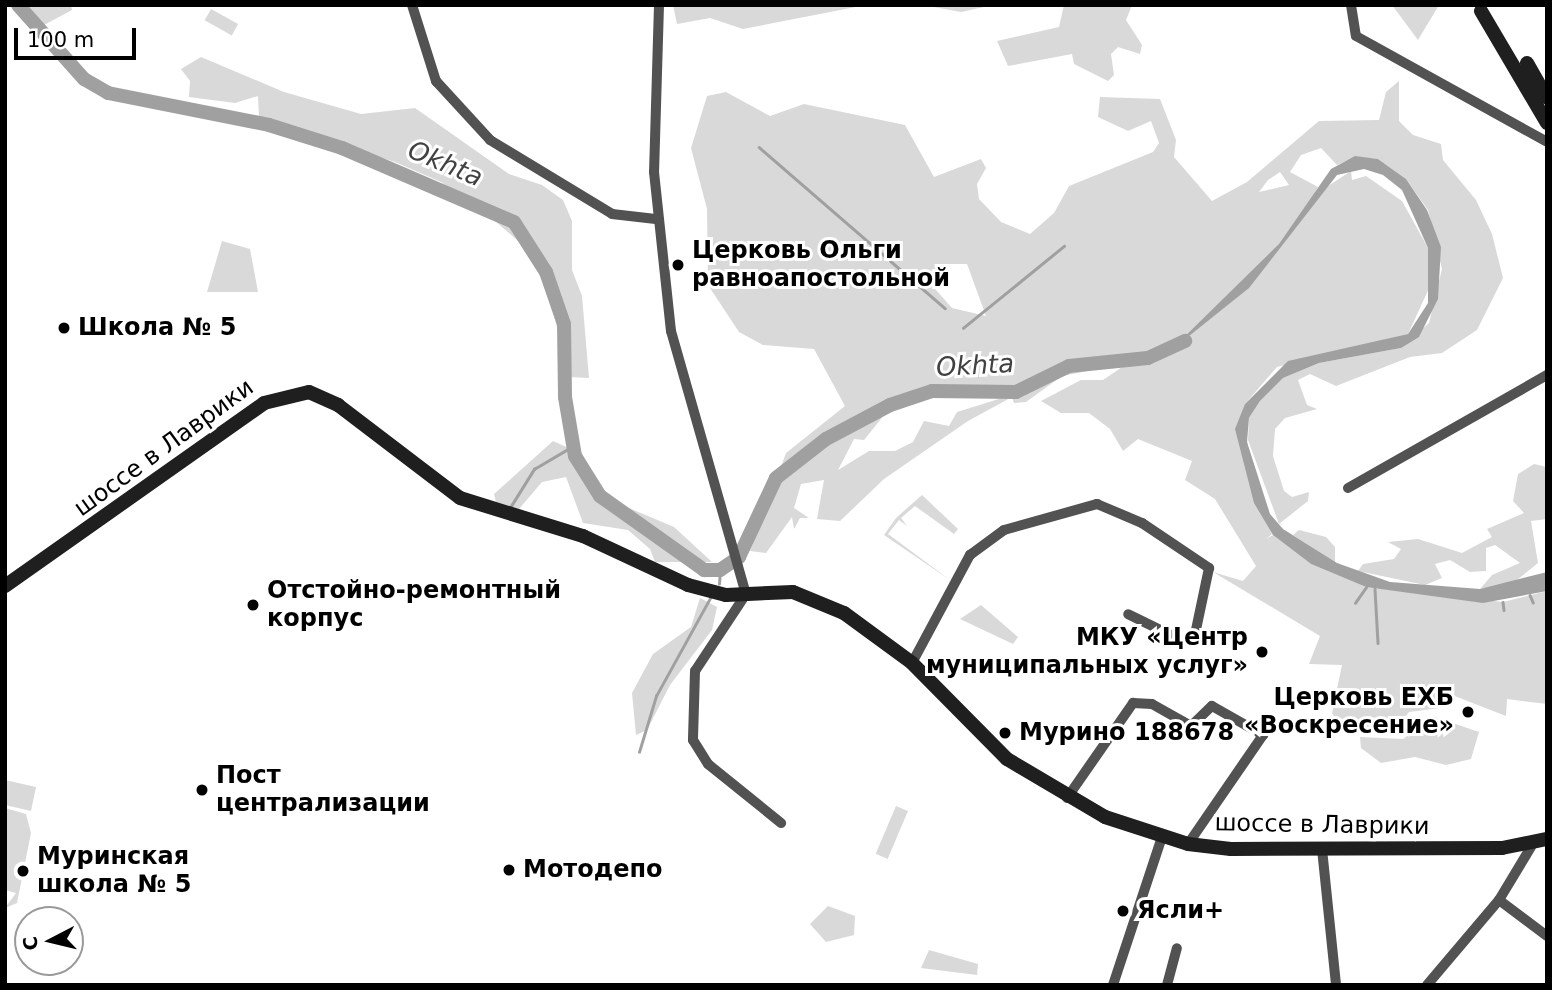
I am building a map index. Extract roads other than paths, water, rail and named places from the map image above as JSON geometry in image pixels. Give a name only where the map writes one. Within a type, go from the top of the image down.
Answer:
[{"type":"street","points":[[412,5],[428,43],[436,81],[490,140],[552,172],[612,214],[656,219]]},
{"type":"street","points":[[659,5],[656,219],[671,331],[744,578],[746,594],[695,671],[693,740],[708,764],[781,823]]},
{"type":"street","points":[[1350,5],[1356,36],[1547,142]]},
{"type":"street","points":[[1478,8],[1509,37],[1547,98]]},
{"type":"street","points":[[1478,8],[1547,123]]},
{"type":"street","points":[[1348,488],[1547,375]]},
{"type":"street","name":"шоссе в Лаврики","points":[[5,586],[264,402],[300,392],[338,405],[460,498],[583,536],[702,589],[722,594],[793,592],[824,602],[912,663],[1007,759],[1067,799],[1162,837],[1188,844],[1322,849],[1531,846]]},
{"type":"street","points":[[912,663],[970,555],[1004,530],[1097,504],[1142,523],[1209,568],[1194,639],[1183,641],[1128,614]]},
{"type":"street","points":[[1067,799],[1133,703],[1152,704],[1191,726],[1212,706],[1263,735],[1188,844]]},
{"type":"street","points":[[1113,985],[1162,837]]},
{"type":"street","points":[[1427,985],[1499,900],[1531,846],[1547,839]]},
{"type":"street","points":[[1322,849],[1336,985]]},
{"type":"street","points":[[1499,900],[1547,936]]},
{"type":"street","points":[[1167,985],[1177,948]]},
{"type":"waterway","name":"Okhta","points":[[18,5],[84,79],[108,93],[269,125],[342,148],[514,222],[546,272],[564,324],[565,397],[575,456],[600,496],[704,570],[720,570],[739,557],[776,478],[826,439],[890,405],[932,391],[1016,392],[1069,366],[1148,358],[1185,341]]},
{"type":"waterway","points":[[759,147],[945,308]]},
{"type":"waterway","points":[[963,328],[1064,246]]},
{"type":"waterway","points":[[511,506],[534,469],[573,446]]},
{"type":"waterway","points":[[719,584],[720,570]]},
{"type":"waterway","points":[[1355,603],[1366,587]]},
{"type":"waterway","points":[[1375,589],[1378,643]]},
{"type":"waterway","points":[[1530,595],[1533,602]]},
{"type":"waterway","points":[[639,752],[656,696],[710,598]]},
{"type":"waterway","points":[[1503,602],[1504,610]]},
{"type":"place","name":"Церковь Ольги равноапостольной","points":[[678,265]]},
{"type":"place","name":"Школа № 5","points":[[64,328]]},
{"type":"place","name":"Отстойно-ремонтный корпус","points":[[253,605]]},
{"type":"place","name":"МКУ «Центр муниципальных услуг»","points":[[1262,652]]},
{"type":"place","name":"Церковь ЕХБ «Воскресение»","points":[[1468,712]]},
{"type":"place","name":"Мурино 188678","points":[[1005,733]]},
{"type":"place","name":"Пост централизации","points":[[202,790]]},
{"type":"place","name":"Мотодепо","points":[[509,870]]},
{"type":"place","name":"Муринская школа № 5","points":[[23,871]]},
{"type":"place","name":"Ясли+","points":[[1123,911]]}]
